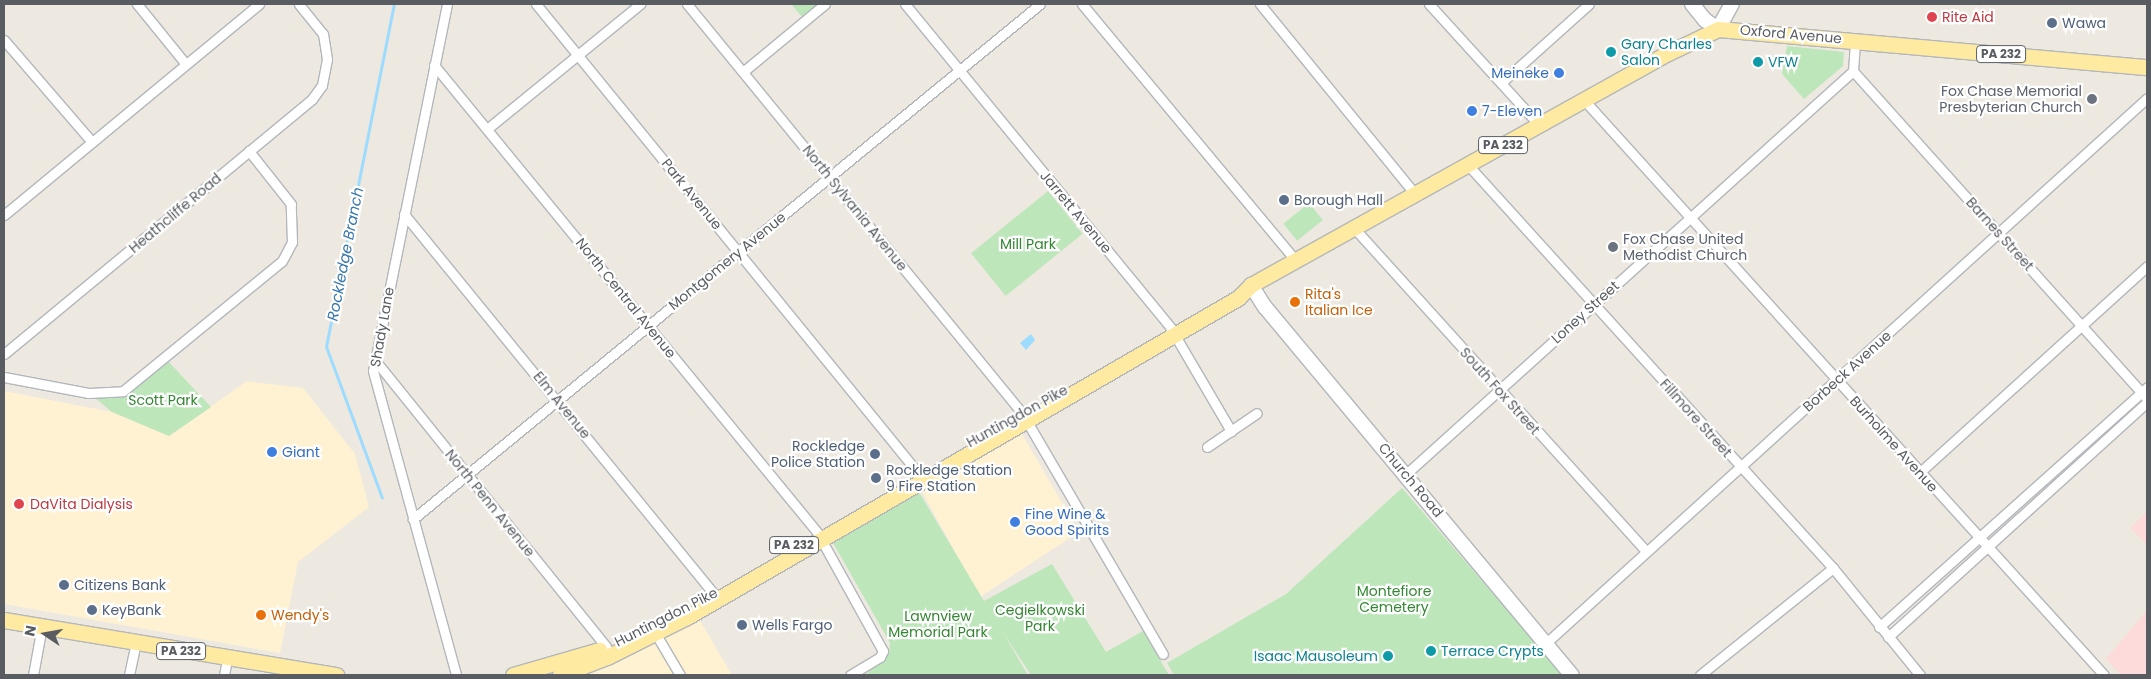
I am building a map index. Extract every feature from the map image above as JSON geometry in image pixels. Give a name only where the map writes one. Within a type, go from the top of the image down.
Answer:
[{"type":"main road","name":"Oxford Avenue","points":[[1718,29],[2147,68]]},
{"type":"main road","name":"PA 232","points":[[1468,165],[1538,125],[1718,29]]},
{"type":"main road","name":"Huntingdon Pike","points":[[560,675],[607,657],[716,596],[920,475],[1172,330],[1236,288],[1251,285],[1468,165]]},
{"type":"main road","name":"PA 232","points":[[4,620],[227,659],[336,675]]},
{"type":"main road","name":"Huntingdon Pike","points":[[513,675],[606,647],[653,630]]},
{"type":"street","points":[[137,4],[185,63]]},
{"type":"street","points":[[4,215],[185,63],[259,4]]},
{"type":"street","name":"Heathcliffe Road","points":[[4,354],[312,99],[322,85],[327,59],[324,34],[299,4]]},
{"type":"street","name":"Shady Lane","points":[[447,4],[374,359],[374,383],[456,675]]},
{"type":"street","name":"Park Avenue","points":[[536,4],[920,475]]},
{"type":"street","points":[[487,129],[640,4]]},
{"type":"street","name":"North Sylvania Avenue","points":[[687,4],[744,71],[1024,416],[1163,654]]},
{"type":"street","points":[[744,71],[825,4]]},
{"type":"street","name":"Jarrett Avenue","points":[[905,4],[1172,330],[1231,431]]},
{"type":"street","name":"Montgomery Avenue","points":[[413,519],[1040,4]]},
{"type":"street","points":[[1082,4],[1296,261]]},
{"type":"street","points":[[1260,4],[1416,195]]},
{"type":"street","points":[[1501,83],[1589,4]]},
{"type":"street","points":[[1692,4],[1705,20],[1718,29],[1732,4]]},
{"type":"street","points":[[1434,5],[1538,125]]},
{"type":"street","points":[[4,40],[92,142]]},
{"type":"street","points":[[1853,71],[1855,40]]},
{"type":"street","name":"North Central Avenue","points":[[434,65],[819,535],[881,644],[880,657],[850,675]]},
{"type":"street","name":"Loney Street","points":[[1406,474],[1853,71]]},
{"type":"street","name":"Barnes Street","points":[[1853,71],[2146,395]]},
{"type":"street","name":"Borbeck Avenue","points":[[1546,643],[1739,466],[1837,381],[2000,234],[2147,98]]},
{"type":"street","name":"Burholme Avenue","points":[[1584,100],[2104,675]]},
{"type":"street","points":[[4,377],[90,393],[123,391],[282,261],[292,242],[291,204],[249,151]]},
{"type":"street","name":"Fillmore Street","points":[[1468,165],[1833,568],[1920,675]]},
{"type":"street","name":"Elm Avenue","points":[[404,214],[558,400],[716,596]]},
{"type":"street","name":"South Fox Street","points":[[1354,229],[1647,552]]},
{"type":"street","points":[[1920,473],[2147,266]]},
{"type":"street","name":"Church Road","points":[[1251,285],[1271,314],[1572,675]]},
{"type":"street","name":"North Penn Avenue","points":[[374,359],[606,647]]},
{"type":"street","points":[[1880,627],[1979,538],[2146,395]]},
{"type":"street","points":[[1888,637],[1989,549],[2146,395]]},
{"type":"street","points":[[1207,447],[1257,413]]},
{"type":"street","points":[[1700,675],[1833,568]]},
{"type":"street","points":[[33,675],[42,626]]},
{"type":"street","points":[[653,630],[680,675]]},
{"type":"street","points":[[129,675],[136,642]]},
{"type":"street","points":[[224,675],[227,659]]},
{"type":"shaded area","points":[[247,381],[303,388],[355,454],[369,507],[298,562],[280,653],[4,604],[4,391],[112,412],[169,436]]},
{"type":"shaded area","points":[[1017,433],[1022,434],[1079,532],[980,597],[921,490]]},
{"type":"shaded area","points":[[2147,511],[2147,545],[2130,528]]},
{"type":"shaded area","points":[[2147,610],[2147,675],[2121,675],[2106,659]]},
{"type":"shaded area","points":[[699,619],[732,675],[584,675],[627,657]]},
{"type":"green space","points":[[791,4],[820,4],[803,18]]},
{"type":"green space","points":[[1787,46],[1844,52],[1843,66],[1804,99],[1782,74]]},
{"type":"green space","name":"Mill Park","points":[[1048,191],[1083,234],[1006,296],[971,253]]},
{"type":"green space","points":[[1309,203],[1323,220],[1297,241],[1283,224]]},
{"type":"green space","name":"Scott Park","points":[[165,358],[211,407],[169,436],[112,412],[89,393],[123,391]]},
{"type":"green space","name":"Montefiore Cemetery","points":[[1402,488],[1563,675],[1174,675],[1167,663],[1286,594]]},
{"type":"green space","name":"Lawnview Memorial Park","points":[[919,492],[984,601],[1052,564],[1106,652],[1143,631],[1169,675],[1031,675],[1002,631],[1028,675],[866,675],[889,653],[890,643],[832,541]]},
{"type":"water","points":[[1031,334],[1035,340],[1026,350],[1020,343]]},
{"type":"waterway","name":"Rockledge Branch","points":[[382,498],[326,347],[394,4]]},
{"type":"place","name":"Rite Aid","points":[[1932,17]]},
{"type":"place","name":"Wawa","points":[[2052,23]]},
{"type":"place","name":"Gary Charles Salon","points":[[1611,52]]},
{"type":"place","name":"VFW","points":[[1758,62]]},
{"type":"place","name":"Meineke","points":[[1559,73]]},
{"type":"place","name":"Fox Chase Memorial Presbyterian Church","points":[[2092,99]]},
{"type":"place","name":"7-Eleven","points":[[1472,111]]},
{"type":"place","name":"Borough Hall","points":[[1284,200]]},
{"type":"place","name":"Fox Chase United Methodist Church","points":[[1613,247]]},
{"type":"place","name":"Rita's Italian Ice","points":[[1295,302]]},
{"type":"place","name":"Giant","points":[[272,452]]},
{"type":"place","name":"Rockledge Police Station","points":[[875,454]]},
{"type":"place","name":"Rockledge Station 9 Fire Station","points":[[876,478]]},
{"type":"place","name":"DaVita Dialysis","points":[[19,504]]},
{"type":"place","name":"Fine Wine & Good Spirits","points":[[1015,522]]},
{"type":"place","name":"Citizens Bank","points":[[64,585]]},
{"type":"place","name":"KeyBank","points":[[92,610]]},
{"type":"place","name":"Wendy's","points":[[261,615]]},
{"type":"place","name":"Wells Fargo","points":[[742,625]]},
{"type":"place","name":"Terrace Crypts","points":[[1431,651]]},
{"type":"place","name":"Isaac Mausoleum","points":[[1388,656]]},
{"type":"park label","name":"Cegielkowski Park","points":[[1040,618]]}]
